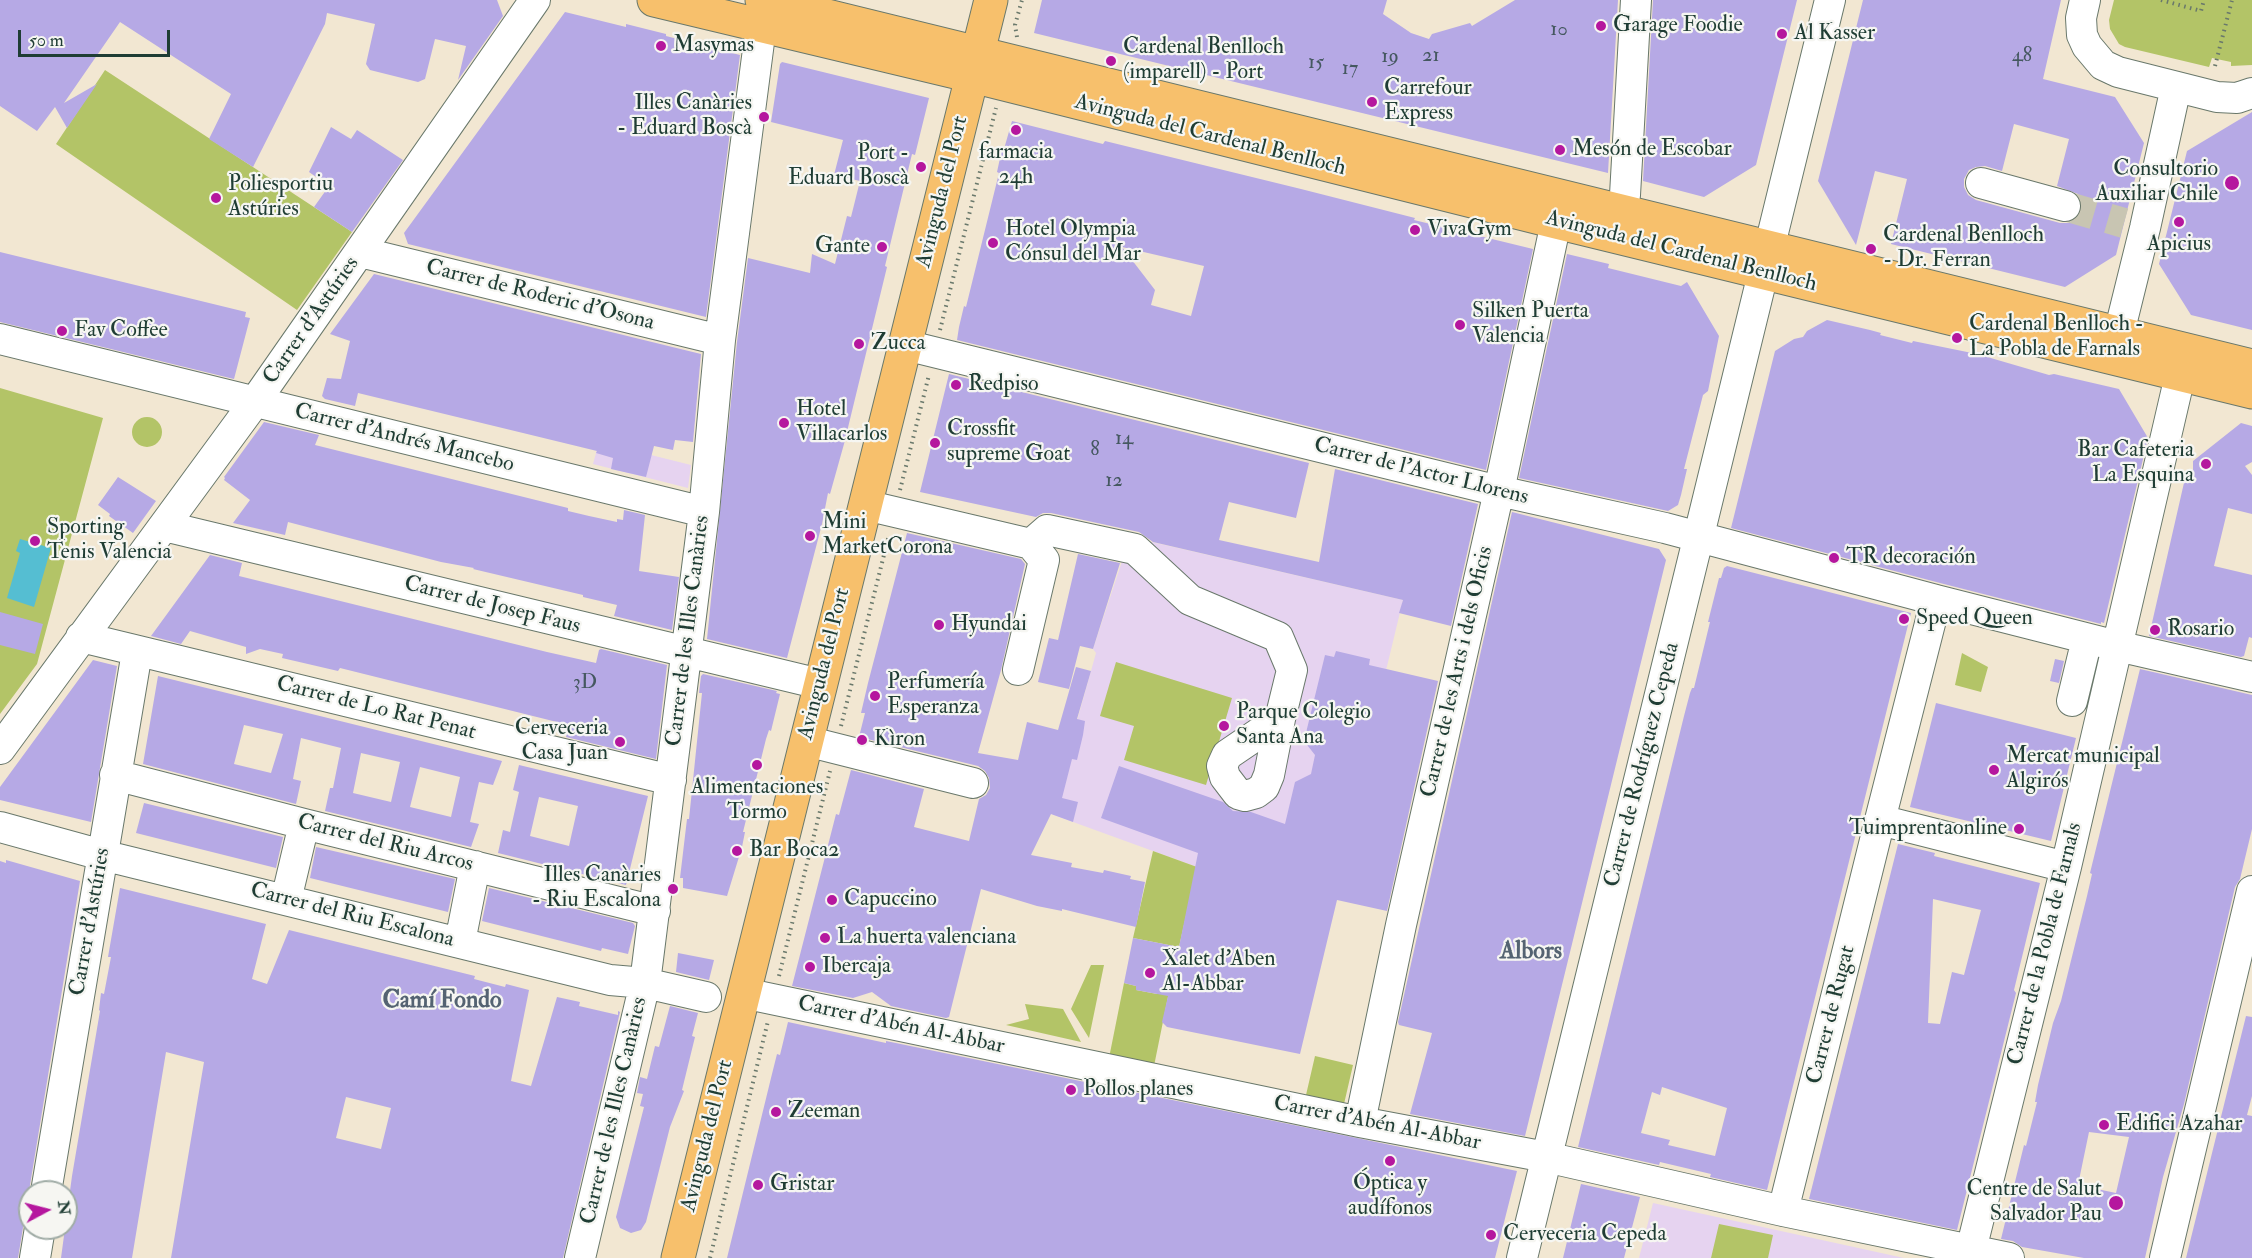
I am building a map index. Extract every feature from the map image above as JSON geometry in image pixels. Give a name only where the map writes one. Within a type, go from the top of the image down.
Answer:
[{"type":"main road","points":[[654,0],[768,7],[974,64]]},
{"type":"main road","name":"Avinguda del Port","points":[[678,1258],[991,0]]},
{"type":"main road","name":"Avinguda del Cardenal Benlloch","points":[[974,64],[1621,211],[1767,259],[2183,362],[2252,366]]},
{"type":"main road","name":"Avinguda del Cardenal Benlloch","points":[[974,64],[1556,222],[1767,259],[2119,333],[2252,392]]},
{"type":"street","name":"Carrer d'Astúries","points":[[0,749],[254,403],[535,0]]},
{"type":"street","points":[[1621,211],[1625,195],[1636,0]]},
{"type":"street","name":"Carrer de Rodríguez Cepeda","points":[[1522,1258],[1830,0]]},
{"type":"street","points":[[2085,0],[2081,18],[2082,35],[2087,46],[2103,65],[2118,72],[2227,98],[2237,98],[2252,93]]},
{"type":"street","name":"Carrer de les Illes Canàries","points":[[580,1258],[645,983],[704,512],[720,340],[759,42],[768,7]]},
{"type":"street","points":[[2119,333],[2135,226],[2176,87]]},
{"type":"street","points":[[1981,183],[2066,206]]},
{"type":"street","name":"Carrer de les Arts i dels Oficis","points":[[1360,1122],[1556,222]]},
{"type":"street","name":"Carrer de Roderic d'Osona","points":[[360,252],[720,340]]},
{"type":"street","name":"Carrer d'Andrés Mancebo","points":[[0,339],[704,512]]},
{"type":"street","name":"Carrer de l'Actor Llorens","points":[[905,345],[1499,491],[1698,537],[2087,639],[2252,677]]},
{"type":"street","name":"Carrer de la Pobla de Farnals","points":[[1970,1254],[2066,867],[2183,362]]},
{"type":"street","points":[[865,505],[1031,544],[1044,560],[1018,670]]},
{"type":"street","name":"Carrer de Josep Faus","points":[[164,526],[820,684]]},
{"type":"street","points":[[1031,544],[1047,530],[1135,549],[1190,600],[1278,637],[1292,670],[1280,719]]},
{"type":"street","name":"Carrer de Rugat","points":[[1783,1211],[1936,600]]},
{"type":"street","name":"Carrer de Lo Rat Penat","points":[[81,637],[671,780]]},
{"type":"street","points":[[2072,701],[2087,639]]},
{"type":"street","name":"Carrer d'Astúries","points":[[48,1180],[137,652]]},
{"type":"street","points":[[806,741],[973,783]]},
{"type":"street","name":"Carrer del Riu Arcos","points":[[115,775],[655,911]]},
{"type":"street","points":[[1880,820],[2066,867]]},
{"type":"street","points":[[286,900],[304,824]]},
{"type":"street","name":"Carrer del Riu Escalona","points":[[0,827],[102,855],[610,980],[645,983],[706,997]]},
{"type":"street","points":[[460,942],[475,866]]},
{"type":"street","points":[[2165,1258],[2252,891]]},
{"type":"street","name":"Carrer d'Abén Al-Abbar","points":[[743,993],[1360,1122],[1546,1157],[1970,1254],[2009,1258]]},
{"type":"street","points":[[35,1258],[38,1240]]},
{"type":"path","points":[[1022,0],[1015,25],[1016,37],[1025,40]]},
{"type":"path","points":[[2161,0],[2201,11],[2204,0]]},
{"type":"path","points":[[2215,66],[2232,0]]},
{"type":"path","points":[[939,335],[995,108],[1005,110]]},
{"type":"path","points":[[898,495],[930,369]]},
{"type":"path","points":[[710,1258],[770,1014]]},
{"type":"shaded area","points":[[599,442],[691,465],[688,488],[593,464]]},
{"type":"shaded area","name":"Parque Colegio Santa Ana","points":[[1130,537],[1403,600],[1335,882],[1197,867],[1051,814],[1096,653],[1093,649]]},
{"type":"shaded area","points":[[1653,1203],[1904,1258],[1639,1258]]},
{"type":"green space","points":[[2114,0],[2252,0],[2252,65],[2231,66],[2231,62],[2212,58],[2209,67],[2125,47],[2119,44],[2110,29],[2109,20]]},
{"type":"green space","name":"Poliesportiu Astúries","points":[[105,70],[352,232],[297,310],[56,144]]},
{"type":"green space","name":"Sporting Tenis Valencia","points":[[0,388],[103,418],[37,664],[0,714]]},
{"type":"green space","points":[[147,417],[153,418],[161,426],[161,438],[153,446],[147,447],[141,446],[133,438],[132,432],[133,426],[141,418]]},
{"type":"green space","points":[[1962,653],[1988,667],[1981,692],[1955,685]]},
{"type":"green space","points":[[1116,662],[1232,698],[1206,785],[1124,760],[1134,726],[1100,716]]},
{"type":"green space","points":[[1153,851],[1197,867],[1179,947],[1133,938]]},
{"type":"green space","points":[[1091,965],[1104,965],[1089,1038],[1071,1009]]},
{"type":"green space","points":[[1124,983],[1136,986],[1136,990],[1157,994],[1169,992],[1154,1066],[1109,1058]]},
{"type":"green space","points":[[1025,1004],[1063,1009],[1081,1042],[1006,1025],[1029,1019]]},
{"type":"green space","points":[[1315,1056],[1353,1065],[1344,1104],[1306,1095]]},
{"type":"green space","points":[[1719,1224],[1773,1235],[1768,1258],[1711,1258]]},
{"type":"water","points":[[20,539],[51,548],[34,607],[7,598],[20,553],[16,551]]},
{"type":"building","points":[[0,0],[497,0],[503,16],[458,80],[466,46],[435,39],[425,79],[418,82],[370,70],[366,64],[375,24],[327,13],[325,24],[253,167],[209,139],[231,94],[120,22],[64,103],[97,84],[67,128],[55,107],[37,131],[0,106]]},
{"type":"building","points":[[1042,0],[1387,0],[1383,14],[1411,33],[1429,39],[1432,34],[1470,23],[1472,26],[1515,0],[1618,0],[1608,173],[1034,33]]},
{"type":"building","points":[[1653,0],[1797,0],[1756,165],[1704,197],[1643,181]]},
{"type":"building","points":[[1863,0],[2061,0],[2043,79],[2115,97],[2144,143],[2116,255],[2065,287],[1891,244],[1907,179],[1875,171],[1856,245],[1818,181]],"holes":[[[2014,124],[2069,139],[2057,186],[2078,194],[2082,202],[2082,210],[2077,219],[2069,223],[2060,223],[1976,200],[1968,195],[1964,187],[1964,179],[1969,170],[1985,166],[2002,171]]]},
{"type":"building","points":[[565,12],[626,27],[626,24],[740,55],[706,317],[408,244],[404,233]]},
{"type":"building","points":[[782,62],[929,98],[915,155],[912,154],[844,444],[830,494],[828,493],[787,658],[707,639],[737,342],[748,258],[810,273],[812,254],[835,264],[847,216],[851,217],[860,181],[834,175],[843,140],[771,122]]},
{"type":"building","points":[[2252,112],[2252,330],[2191,315],[2159,264],[2187,151]]},
{"type":"building","points":[[1012,121],[1103,144],[1105,141],[1301,189],[1533,249],[1486,470],[957,340],[999,173],[997,172],[1002,149],[1004,149]],"holes":[[[1122,247],[1204,266],[1191,316],[1151,305],[1155,290]]]},
{"type":"building","points":[[331,127],[351,139],[357,130],[403,160],[352,232],[314,207],[329,186],[309,172]]},
{"type":"building","points":[[0,252],[246,312],[245,317],[250,318],[234,379],[0,322]]},
{"type":"building","points":[[1567,254],[1609,264],[1608,268],[1681,286],[1687,282],[1719,336],[1708,391],[1703,395],[1684,469],[1687,469],[1681,495],[1678,505],[1668,511],[1519,478]]},
{"type":"building","points":[[374,274],[701,354],[693,442],[675,440],[673,450],[654,446],[646,477],[611,469],[613,458],[596,453],[597,451],[523,433],[358,393],[355,406],[325,399],[322,396],[327,378],[341,379],[350,341],[330,334]]},
{"type":"building","points":[[1827,320],[1912,343],[1913,341],[1977,354],[2049,375],[2054,374],[2119,389],[2148,438],[2104,623],[1731,528],[1775,351],[1794,339],[1803,337],[1807,331]]},
{"type":"building","points":[[949,374],[1309,463],[1296,518],[1229,502],[1219,540],[1319,562],[1335,469],[1478,504],[1451,626],[1399,613],[1403,600],[1153,542],[1139,532],[1051,513],[1043,513],[1036,517],[920,492]]},
{"type":"building","points":[[264,422],[319,435],[315,445],[568,508],[568,511],[617,522],[617,519],[623,520],[624,510],[645,515],[639,571],[679,577],[672,630],[614,616],[617,605],[583,597],[583,595],[441,562],[288,522],[285,535],[233,523],[250,500],[224,480],[224,477]]},
{"type":"building","points":[[2241,423],[2252,426],[2252,462],[2245,466],[2252,475],[2252,514],[2228,508],[2214,566],[2252,575],[2252,638],[2249,637],[2244,656],[2241,657],[2149,636],[2186,474],[2193,470],[2193,461]]},
{"type":"building","points":[[118,477],[156,501],[133,533],[98,505]]},
{"type":"building","points":[[1512,512],[1659,549],[1666,560],[1525,1136],[1410,1114],[1432,1033],[1399,1025],[1398,1022]]},
{"type":"building","points":[[907,533],[1021,559],[1025,564],[1001,670],[978,753],[1018,760],[1027,722],[1058,730],[1076,667],[1091,671],[1077,719],[1085,721],[1083,735],[1077,760],[1072,759],[1062,798],[1078,802],[1073,822],[1051,814],[1031,855],[1072,863],[1071,867],[1103,873],[1104,870],[1131,876],[1130,879],[1145,882],[1136,927],[1062,909],[1062,911],[1037,906],[981,889],[949,1017],[946,1018],[891,1006],[872,992],[853,998],[792,986],[836,814],[839,815],[851,770],[924,789],[914,827],[969,841],[979,799],[986,795],[990,788],[989,778],[978,766],[859,737],[865,713],[861,713],[868,683]]},
{"type":"building","points":[[1078,554],[1120,563],[1093,649],[1080,646],[1069,689],[1038,682],[1049,638],[1058,640]]},
{"type":"building","points":[[210,555],[242,563],[239,576],[547,652],[596,663],[601,649],[667,665],[656,759],[566,737],[569,725],[340,668],[338,671],[282,658],[283,654],[260,649],[246,654],[246,647],[190,631],[181,644],[151,636]]},
{"type":"building","points":[[1727,566],[1911,613],[1767,1190],[1710,1177],[1711,1174],[1660,1162],[1659,1165],[1578,1147],[1684,716],[1690,693],[1694,688],[1719,578]],"holes":[[[1662,1087],[1727,1108],[1715,1156],[1668,1145],[1670,1140],[1641,1133],[1652,1092],[1660,1095]]]},
{"type":"building","points":[[0,612],[43,624],[35,654],[0,645]]},
{"type":"building","points":[[1336,651],[1370,659],[1369,665],[1438,681],[1387,911],[1337,900],[1300,1054],[1167,1027],[1162,1022],[1168,996],[1136,990],[1136,986],[1124,983],[1133,938],[1179,947],[1198,853],[1101,818],[1119,766],[1223,802],[1233,811],[1251,812],[1285,824],[1295,782],[1311,774],[1315,755],[1304,741],[1325,655],[1334,657]]},
{"type":"building","points":[[2055,659],[2064,661],[2059,683],[2050,681]]},
{"type":"building","points":[[93,660],[117,666],[91,822],[0,800],[0,787]]},
{"type":"building","points":[[2140,669],[2252,695],[2252,829],[2240,879],[2235,887],[2145,1258],[2084,1258],[2022,1247],[2013,1241],[2001,1239],[2037,1102],[2035,1102],[2038,1085],[2087,896],[2092,874],[2090,873]],"holes":[[[2089,1132],[2129,1137],[2116,1193],[2078,1185]]]},
{"type":"building","points":[[703,674],[777,691],[776,693],[780,694],[771,731],[769,730],[766,739],[743,832],[745,832],[742,847],[727,896],[683,888],[683,878],[680,878],[687,819],[689,819],[702,693],[699,693]]},
{"type":"building","points":[[158,676],[502,761],[493,785],[479,782],[470,822],[479,824],[471,847],[325,811],[330,788],[333,788],[341,748],[301,738],[293,779],[301,781],[296,804],[143,764]],"holes":[[[244,725],[283,734],[271,773],[234,764]],[[361,753],[400,762],[391,802],[353,793]],[[420,767],[460,777],[451,817],[410,807]]]},
{"type":"building","name":"Mercat municipal Algirós","points":[[1936,703],[2076,738],[2051,841],[1910,807]]},
{"type":"building","points":[[519,765],[648,796],[626,885],[498,853],[503,830],[510,832],[519,792],[513,790]],"holes":[[[539,797],[578,806],[569,846],[530,836]]]},
{"type":"building","points":[[144,803],[283,837],[276,868],[136,833]]},
{"type":"building","points":[[1898,844],[1935,853],[1934,856],[2040,883],[2014,990],[2016,993],[1957,1230],[1809,1199]],"holes":[[[1933,899],[1981,910],[1964,975],[1952,972],[1940,1024],[1928,1023]]]},
{"type":"building","points":[[316,847],[455,879],[448,912],[310,878]]},
{"type":"building","points":[[6,860],[80,881],[31,1180],[18,1180],[18,1240],[21,1240],[18,1258],[0,1258],[0,861],[6,863]]},
{"type":"building","points":[[120,888],[266,924],[252,979],[267,984],[289,930],[475,976],[474,979],[505,987],[506,984],[529,990],[511,1081],[531,1086],[557,997],[580,1002],[579,1006],[618,1015],[618,1011],[620,1012],[563,1258],[171,1258],[204,1062],[166,1052],[132,1258],[61,1258],[63,1240],[78,1240],[78,1180],[71,1180],[100,1011],[101,993],[104,994],[111,957],[108,957]],"holes":[[[346,1097],[391,1108],[381,1149],[336,1138]]]},
{"type":"building","points":[[489,888],[633,923],[635,926],[628,954],[602,948],[601,951],[482,921]]},
{"type":"building","points":[[678,953],[714,960],[709,980],[676,972]]},
{"type":"building","points":[[670,1006],[698,1013],[692,1036],[695,1037],[682,1090],[684,1091],[670,1127],[646,1222],[641,1230],[631,1233],[620,1228],[616,1217],[644,1107],[640,1106],[643,1094],[637,1093],[640,1077],[647,1079],[655,1046],[659,1047]]},
{"type":"building","points":[[2246,1016],[2252,1017],[2252,1096],[2247,1115],[2252,1116],[2252,1258],[2186,1258]]},
{"type":"building","points":[[788,1022],[1517,1171],[1495,1258],[727,1258],[777,1054],[780,1055]]},
{"type":"building","points":[[1581,1184],[1640,1197],[1624,1258],[1563,1258]]},
{"type":"tunnel","points":[[2065,206],[2124,223]]},
{"type":"place","name":"Garage Foodie","points":[[1601,26]]},
{"type":"place","name":"Al Kasser","points":[[1782,34]]},
{"type":"place","name":"Masymas","points":[[661,46]]},
{"type":"place","name":"Cardenal Benlloch (imparell) - Port","points":[[1111,61]]},
{"type":"place","name":"Carrefour Express","points":[[1372,102]]},
{"type":"place","name":"Illes Canàries - Eduard Boscà","points":[[764,117]]},
{"type":"place","name":"farmacia 24h","points":[[1016,130]]},
{"type":"place","name":"Mesón de Escobar","points":[[1560,150]]},
{"type":"place","name":"Port - Eduard Boscà","points":[[921,167]]},
{"type":"place","name":"Consultorio Auxiliar Chile","points":[[2232,183]]},
{"type":"place","name":"Poliesportiu Astúries","points":[[216,198]]},
{"type":"place","name":"Apicius","points":[[2179,222]]},
{"type":"place","name":"VivaGym","points":[[1415,230]]},
{"type":"place","name":"Hotel Olympia Cónsul del Mar","points":[[993,243]]},
{"type":"place","name":"Gante","points":[[882,247]]},
{"type":"place","name":"Cardenal Benlloch - Dr. Ferran","points":[[1871,249]]},
{"type":"place","name":"Silken Puerta Valencia","points":[[1460,325]]},
{"type":"place","name":"Fav Coffee","points":[[62,331]]},
{"type":"place","name":"Cardenal Benlloch - La Pobla de Farnals","points":[[1957,338]]},
{"type":"place","name":"Zucca","points":[[859,344]]},
{"type":"place","name":"Redpiso","points":[[956,385]]},
{"type":"place","name":"Hotel Villacarlos","points":[[784,423]]},
{"type":"place","name":"Crossfit supreme Goat","points":[[935,443]]},
{"type":"place","name":"Bar Cafeteria La Esquina","points":[[2206,464]]},
{"type":"place","name":"Mini MarketCorona","points":[[810,536]]},
{"type":"place","name":"Sporting Tenis Valencia","points":[[35,541]]},
{"type":"place","name":"TR decoración","points":[[1834,558]]},
{"type":"place","name":"Speed Queen","points":[[1904,619]]},
{"type":"place","name":"Hyundai","points":[[939,625]]},
{"type":"place","name":"Rosario","points":[[2155,630]]},
{"type":"place","name":"Perfumería Esperanza","points":[[875,696]]},
{"type":"place","name":"Parque Colegio Santa Ana","points":[[1224,726]]},
{"type":"place","name":"Kìron","points":[[862,740]]},
{"type":"place","name":"Cerveceria Casa Juan","points":[[620,742]]},
{"type":"place","name":"Alimentaciones Tormo","points":[[757,765]]},
{"type":"place","name":"Mercat municipal Algirós","points":[[1994,770]]},
{"type":"place","name":"Tuimprentaonline","points":[[2019,829]]},
{"type":"place","name":"Bar Boca2","points":[[737,851]]},
{"type":"place","name":"Illes Canàries - Riu Escalona","points":[[673,889]]},
{"type":"place","name":"Capuccino","points":[[832,900]]},
{"type":"place","name":"La huerta valenciana","points":[[825,938]]},
{"type":"place","name":"Ibercaja","points":[[810,967]]},
{"type":"place","name":"Xalet d'Aben Al-Abbar","points":[[1150,973]]},
{"type":"place","name":"Pollos planes","points":[[1071,1090]]},
{"type":"place","name":"Zeeman","points":[[776,1112]]},
{"type":"place","name":"Edifici Azahar","points":[[2104,1125]]},
{"type":"place","name":"Óptica y audífonos","points":[[1390,1161]]},
{"type":"place","name":"Gristar","points":[[758,1185]]},
{"type":"place","name":"Centre de Salut Salvador Pau","points":[[2116,1203]]},
{"type":"place","name":"Cerveceria Cepeda","points":[[1491,1235]]},
{"type":"district","name":"Albors","points":[[1531,953]]},
{"type":"district","name":"Camí Fondo","points":[[442,1002]]}]
